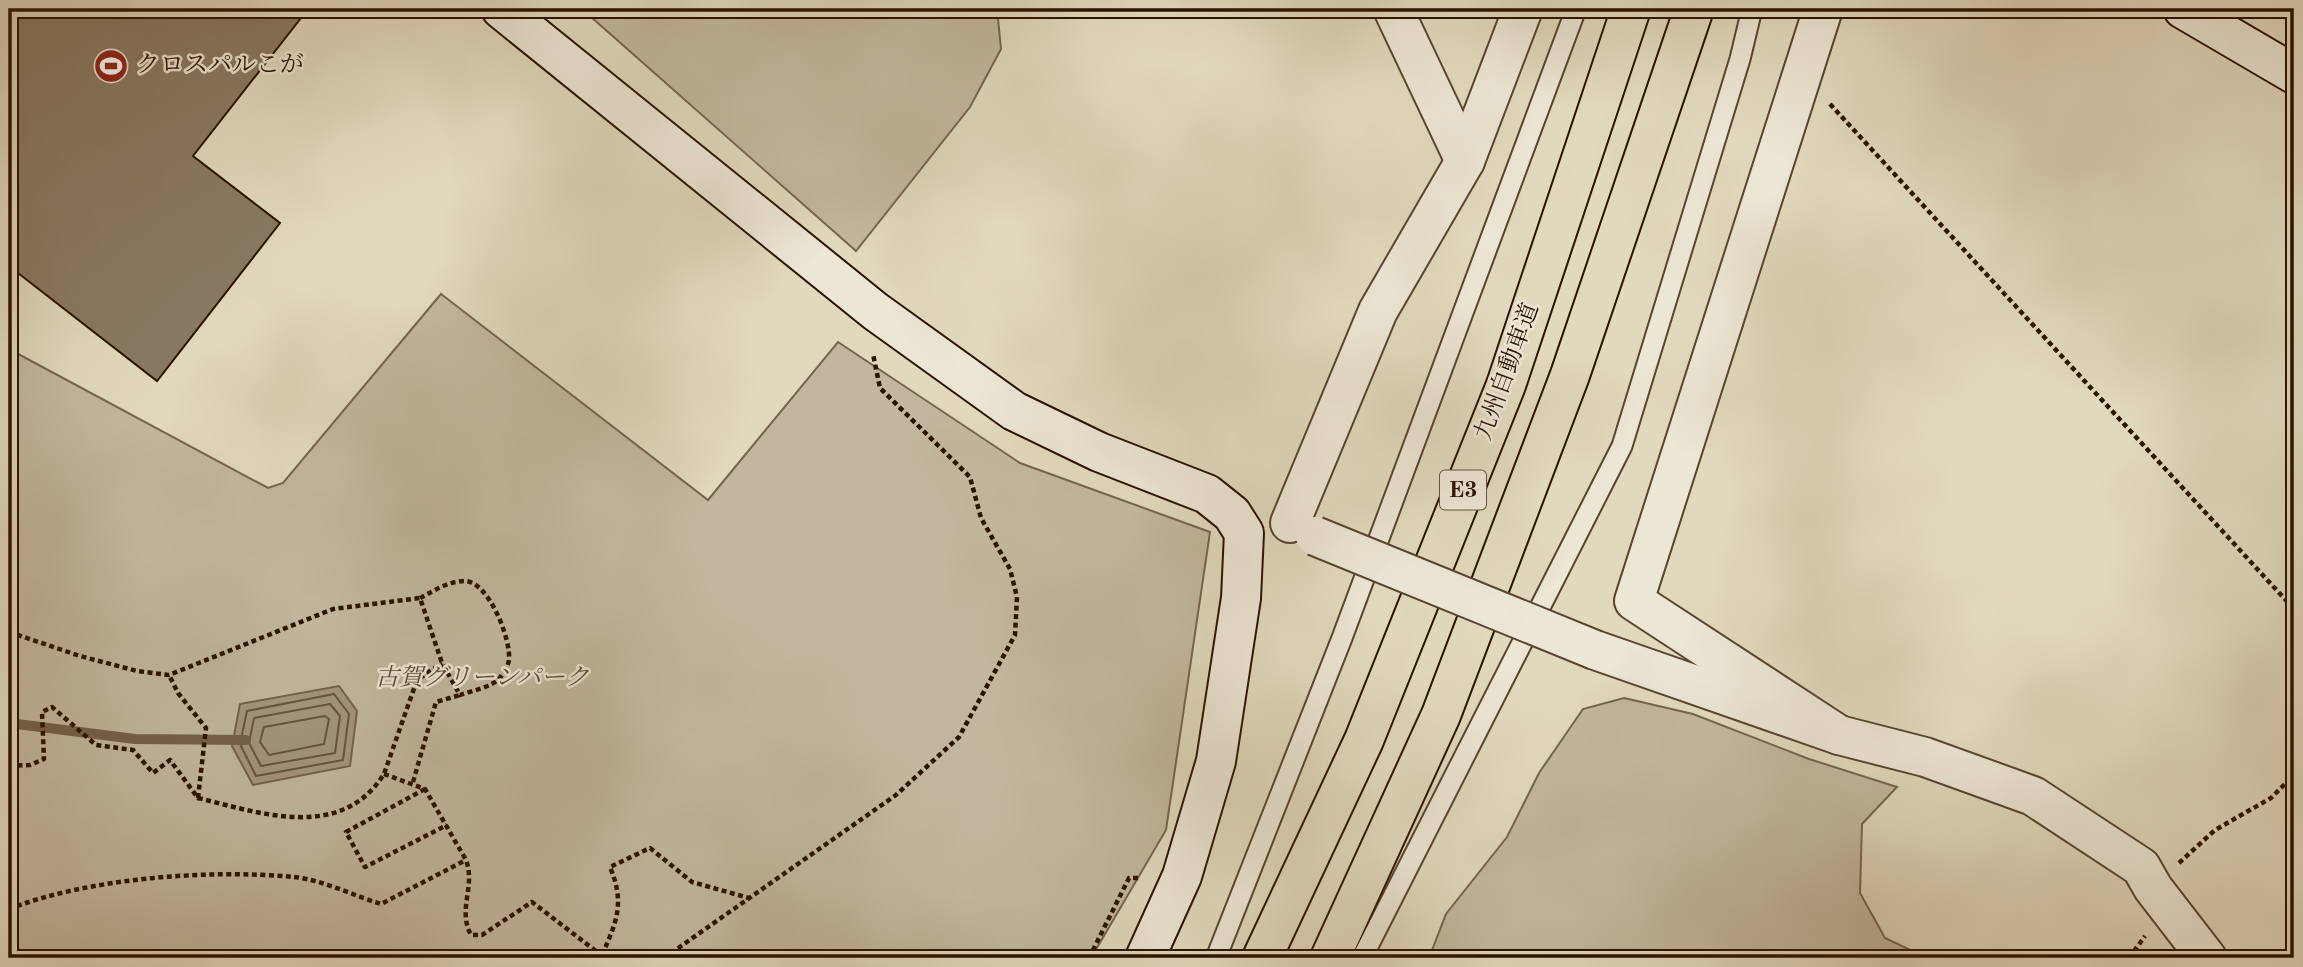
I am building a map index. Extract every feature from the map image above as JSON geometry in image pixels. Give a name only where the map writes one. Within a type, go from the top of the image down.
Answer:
[{"type":"highway","name":"九州自動車道","points":[[1262,958],[1364,740],[1506,385],[1631,9]]},
{"type":"highway","name":"E3","points":[[1330,958],[1441,715],[1570,375],[1694,9]]},
{"type":"street","points":[[501,9],[875,311],[1014,411],[1099,452],[1207,494],[1232,514],[1244,533],[1241,598],[1216,761],[1182,876],[1144,958]]},
{"type":"street","points":[[1393,9],[1465,160]]},
{"type":"street","points":[[1302,529],[1378,311],[1465,160],[1523,9]]},
{"type":"street","points":[[1823,9],[1634,601],[1839,735]]},
{"type":"street","points":[[2183,9],[2294,74]]},
{"type":"street","points":[[1244,533],[1302,529],[1595,650],[1839,735],[1925,757],[2033,796],[2141,867],[2153,888],[2207,958]]},
{"type":"lane","points":[[1216,958],[1342,639],[1576,9]]},
{"type":"lane","points":[[1362,958],[1622,446],[1740,59],[1752,9]]},
{"type":"path","points":[[1804,75],[2294,609]]},
{"type":"path","points":[[664,958],[896,795],[959,737],[1015,635],[1017,597],[1010,569],[981,518],[970,477],[880,388],[873,361],[875,311]]},
{"type":"path","points":[[9,632],[80,656],[137,671],[169,675],[334,609],[420,598],[447,584],[466,581],[479,585],[490,598],[509,647],[509,663],[497,681],[436,702],[413,782]]},
{"type":"path","points":[[420,598],[442,663],[460,695]]},
{"type":"path","points":[[9,766],[30,765],[44,759],[42,712],[52,706],[96,745],[133,750],[153,773],[170,760],[198,798],[286,820],[314,818],[351,805],[376,786],[384,774],[417,681],[442,663]]},
{"type":"path","points":[[169,675],[178,693],[206,728],[198,798]]},
{"type":"path","points":[[384,774],[413,782],[425,789],[467,860],[470,872],[464,921],[471,935],[482,935],[532,902],[604,957],[618,918],[619,888],[610,867],[650,848],[692,882],[750,898]]},
{"type":"path","points":[[2153,888],[2215,830],[2271,798],[2294,775]]},
{"type":"path","points":[[425,789],[346,832],[365,867],[447,825]]},
{"type":"path","points":[[9,909],[45,896],[109,884],[198,876],[296,877],[382,904],[467,860]]},
{"type":"green space","points":[[582,9],[997,9],[1001,49],[970,107],[856,251]]},
{"type":"green space","name":"古賀グリーンパーク","points":[[441,294],[708,500],[838,342],[1020,463],[1210,532],[1166,830],[1091,958],[9,958],[9,349],[268,488],[283,483]]},
{"type":"green space","points":[[1624,698],[1693,714],[1809,759],[1897,787],[1862,824],[1860,893],[1885,938],[1927,958],[1429,958],[1446,914],[1507,837],[1539,773],[1583,709]]},
{"type":"water","points":[[339,686],[357,711],[350,766],[253,785],[232,746],[240,704]]},
{"type":"building","points":[[20,9],[308,9],[193,156],[280,223],[157,381],[9,266],[9,23]]},
{"type":"waterway","points":[[9,723],[135,739],[246,740]]},
{"type":"place","name":"クロスパルこが","points":[[111,66]]}]
